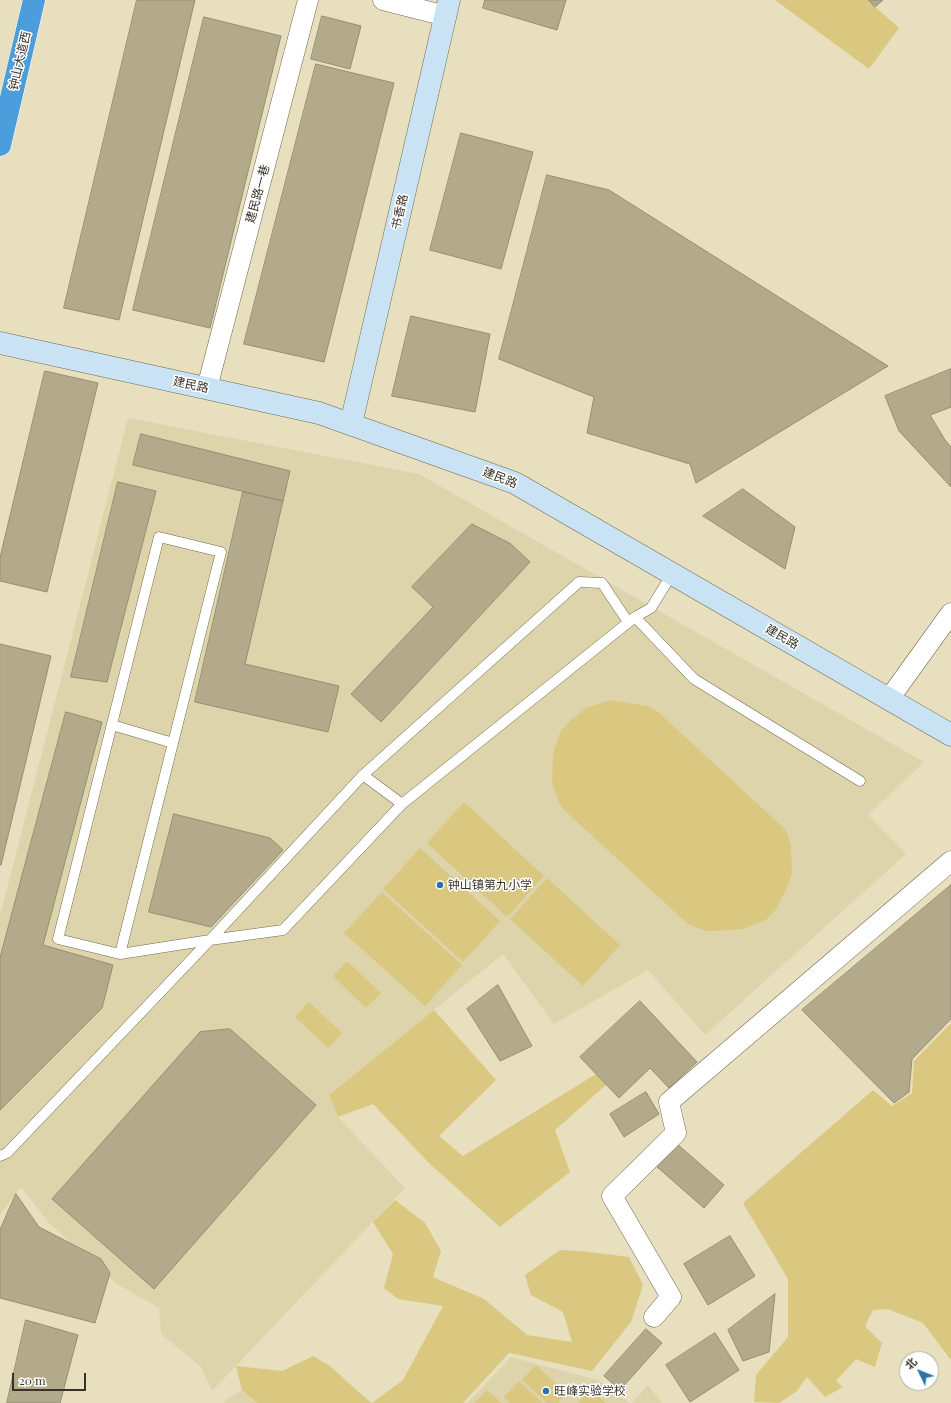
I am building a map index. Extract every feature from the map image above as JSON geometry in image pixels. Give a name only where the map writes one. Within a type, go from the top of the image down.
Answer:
[{"type":"highway","name":"钟山大道西","points":[[0,145],[34,0]]},
{"type":"street","name":"建民路一巷","points":[[207,388],[308,0]]},
{"type":"street","points":[[383,0],[447,8]]},
{"type":"street","name":"书香路","points":[[351,424],[447,8]]},
{"type":"street","name":"建民路","points":[[0,343],[319,413],[515,483],[951,735]]},
{"type":"street","points":[[889,699],[951,613]]},
{"type":"street","points":[[654,1317],[671,1297],[612,1196],[676,1133],[669,1102],[951,861]]},
{"type":"lane","points":[[120,954],[221,552],[159,537],[58,939],[120,954],[283,930],[402,804],[631,620],[651,608],[672,574]]},
{"type":"lane","points":[[0,1156],[7,1153],[210,940],[363,775],[579,582],[602,582],[631,620],[694,679],[860,781]]},
{"type":"lane","points":[[112,725],[173,743]]},
{"type":"lane","points":[[363,775],[402,804]]},
{"type":"shaded area","points":[[775,0],[869,0],[899,28],[869,69]]},
{"type":"shaded area","name":"钟山镇第九小学","points":[[128,418],[419,474],[924,762],[868,815],[906,854],[705,1035],[648,970],[554,1024],[503,954],[329,1095],[338,1117],[405,1188],[212,1391],[201,1367],[161,1334],[159,1308],[117,1284],[49,1223],[21,1187],[0,1215],[0,916]]},
{"type":"shaded area","points":[[610,700],[647,706],[657,711],[787,831],[791,846],[792,873],[787,888],[776,909],[767,919],[743,929],[714,931],[705,931],[688,924],[563,809],[559,803],[552,782],[553,754],[560,732],[571,720],[586,708]]},
{"type":"shaded area","points":[[464,802],[544,876],[507,917],[427,843]]},
{"type":"shaded area","points":[[420,848],[500,921],[463,962],[383,889]]},
{"type":"shaded area","points":[[547,878],[620,945],[583,986],[510,919]]},
{"type":"shaded area","points":[[382,892],[462,965],[425,1006],[344,933]]},
{"type":"shaded area","points":[[347,961],[381,993],[366,1008],[333,976]]},
{"type":"shaded area","points":[[309,1002],[342,1033],[328,1048],[295,1017]]},
{"type":"shaded area","points":[[434,1010],[496,1080],[439,1136],[463,1156],[596,1074],[606,1085],[555,1130],[570,1172],[500,1227],[429,1163],[373,1104],[338,1117],[329,1095]]},
{"type":"shaded area","points":[[951,1023],[951,1360],[923,1323],[888,1309],[873,1310],[865,1326],[882,1343],[875,1367],[856,1359],[836,1381],[843,1387],[825,1397],[807,1377],[797,1391],[779,1403],[754,1402],[756,1375],[788,1337],[788,1279],[743,1203],[873,1090],[892,1106],[912,1093],[914,1061]]},
{"type":"shaded area","points":[[395,1200],[425,1223],[441,1251],[433,1277],[484,1299],[527,1335],[572,1342],[563,1312],[531,1295],[525,1275],[560,1250],[629,1257],[643,1285],[631,1322],[592,1371],[509,1353],[463,1403],[372,1403],[403,1380],[443,1306],[398,1299],[384,1288],[393,1254],[373,1222]]},
{"type":"shaded area","points":[[313,1356],[330,1366],[372,1403],[257,1403],[242,1390],[236,1366],[282,1371]]},
{"type":"shaded area","name":"旺峰实验学校","points":[[511,1357],[598,1380],[630,1403],[467,1403]]},
{"type":"shaded area","points":[[536,1365],[567,1394],[558,1403],[547,1403],[522,1380]]},
{"type":"shaded area","points":[[519,1381],[543,1403],[510,1403],[504,1397]]},
{"type":"shaded area","name":"旺峰实验学校","points":[[648,1385],[662,1403],[632,1403]]},
{"type":"shaded area","points":[[591,1389],[606,1403],[578,1403]]},
{"type":"shaded area","points":[[242,1390],[256,1403],[223,1403],[226,1400]]},
{"type":"shaded area","points":[[487,1390],[502,1403],[474,1403]]},
{"type":"building","points":[[137,0],[195,0],[119,320],[64,308]]},
{"type":"building","points":[[485,0],[566,0],[557,30],[483,8]]},
{"type":"building","points":[[869,0],[883,0],[875,7]]},
{"type":"building","points":[[322,16],[361,26],[350,69],[311,59]]},
{"type":"building","points":[[204,17],[281,36],[210,328],[133,310]]},
{"type":"building","points":[[316,64],[394,83],[324,362],[244,344]]},
{"type":"building","points":[[461,133],[533,152],[501,269],[430,250]]},
{"type":"building","points":[[547,175],[609,190],[888,366],[696,483],[690,464],[587,433],[594,397],[499,359]]},
{"type":"building","points":[[411,316],[490,334],[475,412],[392,396]]},
{"type":"building","points":[[951,369],[951,407],[930,415],[951,447],[951,487],[899,431],[885,396]]},
{"type":"building","points":[[45,371],[98,383],[47,592],[0,581],[0,558]]},
{"type":"building","points":[[141,434],[290,471],[283,501],[133,465]]},
{"type":"building","points":[[118,482],[156,491],[107,682],[71,677]]},
{"type":"building","points":[[743,489],[795,527],[785,569],[703,516]]},
{"type":"building","points":[[243,492],[283,501],[245,664],[339,686],[328,732],[195,702]]},
{"type":"building","points":[[472,524],[511,544],[530,562],[381,722],[351,694],[433,607],[412,587]]},
{"type":"building","points":[[0,644],[51,656],[1,865],[0,865]]},
{"type":"building","points":[[66,712],[102,722],[43,945],[113,965],[102,1008],[0,1110],[0,958]]},
{"type":"building","points":[[174,814],[270,838],[283,850],[211,927],[149,912]]},
{"type":"building","points":[[951,885],[951,1019],[912,1059],[909,1092],[894,1103],[802,1010]]},
{"type":"building","points":[[498,985],[532,1046],[500,1061],[467,1009]]},
{"type":"building","points":[[640,1001],[697,1062],[669,1088],[650,1068],[619,1098],[580,1057]]},
{"type":"building","points":[[230,1029],[316,1105],[154,1289],[52,1199],[200,1032]]},
{"type":"building","points":[[646,1092],[659,1114],[624,1137],[610,1114]]},
{"type":"building","points":[[676,1143],[724,1185],[704,1208],[656,1166]]},
{"type":"building","points":[[16,1194],[39,1227],[101,1259],[110,1273],[95,1323],[0,1298],[0,1230]]},
{"type":"building","points":[[730,1236],[755,1276],[708,1305],[684,1264]]},
{"type":"building","points":[[775,1294],[769,1352],[743,1361],[728,1330]]},
{"type":"building","points":[[26,1320],[78,1335],[60,1403],[7,1403]]},
{"type":"building","points":[[646,1329],[662,1343],[620,1390],[604,1376]]},
{"type":"building","points":[[715,1333],[739,1370],[690,1402],[666,1365]]},
{"type":"place","name":"钟山镇第九小学","points":[[440,885]]},
{"type":"place","name":"旺峰实验学校","points":[[546,1391]]}]
